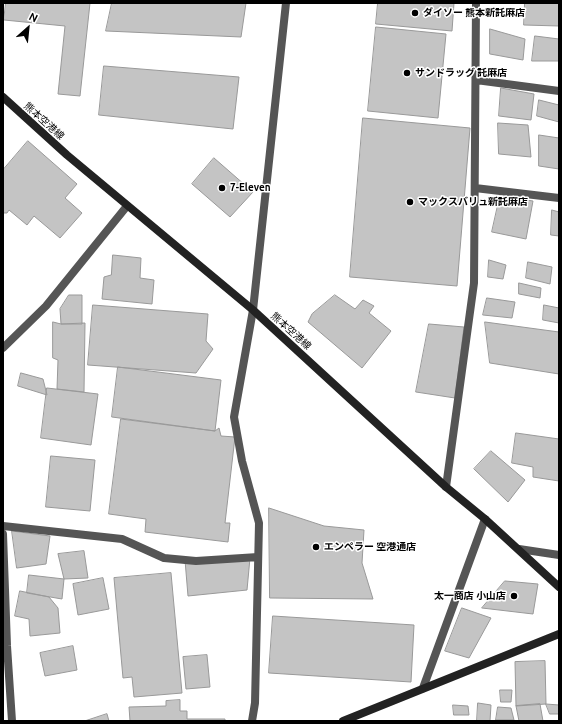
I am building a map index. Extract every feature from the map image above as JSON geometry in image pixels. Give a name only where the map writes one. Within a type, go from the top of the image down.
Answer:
[{"type":"main road","name":"熊本空港線","points":[[3,97],[67,156],[253,310],[446,487],[519,549],[559,587]]},
{"type":"main road","points":[[343,721],[559,634]]},
{"type":"street","points":[[252,721],[255,703],[259,524],[242,461],[234,417],[253,310],[286,3]]},
{"type":"street","points":[[446,487],[474,283],[476,3]]},
{"type":"street","points":[[476,80],[559,91]]},
{"type":"street","points":[[475,188],[559,198]]},
{"type":"street","points":[[3,348],[46,306],[128,206]]},
{"type":"street","points":[[423,688],[485,519]]},
{"type":"street","points":[[3,526],[122,540],[164,558],[196,561],[258,557]]},
{"type":"street","points":[[3,534],[7,646],[12,721]]},
{"type":"street","points":[[519,549],[559,555]]},
{"type":"building","points":[[6,3],[90,3],[80,96],[58,94],[65,26],[4,20]]},
{"type":"building","points":[[112,3],[246,3],[241,37],[106,31]]},
{"type":"building","name":"ダイソー 熊本新託麻店","points":[[378,3],[454,3],[452,31],[376,24]]},
{"type":"building","points":[[525,3],[559,3],[559,26],[524,25]]},
{"type":"building","name":"サンドラッグ 託麻店","points":[[376,27],[446,34],[438,118],[368,111]]},
{"type":"building","points":[[490,29],[525,39],[523,60],[490,54]]},
{"type":"building","points":[[535,36],[559,39],[559,61],[532,61]]},
{"type":"building","points":[[104,66],[239,77],[233,129],[99,115]]},
{"type":"building","points":[[501,88],[534,94],[531,120],[499,116]]},
{"type":"building","points":[[539,100],[559,105],[559,122],[537,116]]},
{"type":"building","name":"マックスバリュ新託麻店","points":[[363,118],[470,128],[457,286],[350,277]]},
{"type":"building","points":[[498,123],[528,125],[531,157],[499,154]]},
{"type":"building","points":[[539,135],[559,138],[559,169],[539,166]]},
{"type":"building","points":[[28,141],[77,184],[65,198],[82,213],[60,238],[34,216],[27,225],[9,210],[7,213],[3,213],[3,170]]},
{"type":"building","name":"7-Eleven","points":[[214,158],[253,192],[230,217],[192,184]]},
{"type":"building","points":[[500,196],[533,201],[526,239],[492,232]]},
{"type":"building","points":[[552,210],[559,212],[559,236],[551,235]]},
{"type":"building","points":[[113,255],[141,258],[140,278],[154,280],[152,304],[102,299],[104,277],[111,275]]},
{"type":"building","points":[[489,260],[506,265],[503,279],[488,277]]},
{"type":"building","points":[[528,262],[552,267],[550,284],[526,278]]},
{"type":"building","points":[[519,283],[541,288],[540,298],[519,294]]},
{"type":"building","points":[[69,295],[82,295],[82,324],[61,324],[60,309]]},
{"type":"building","points":[[335,295],[355,309],[363,300],[374,306],[369,313],[391,331],[362,368],[308,322],[312,314]]},
{"type":"building","points":[[487,298],[515,302],[512,318],[483,315]]},
{"type":"building","points":[[93,305],[208,314],[206,341],[213,349],[196,373],[88,365]]},
{"type":"building","points":[[544,305],[559,308],[559,323],[543,320]]},
{"type":"building","points":[[53,322],[61,324],[85,323],[84,392],[57,389],[58,360],[53,358]]},
{"type":"building","points":[[485,322],[559,332],[559,374],[490,363]]},
{"type":"building","points":[[429,324],[464,327],[455,398],[416,392]]},
{"type":"building","points":[[118,367],[221,380],[215,431],[112,417]]},
{"type":"building","points":[[21,373],[43,379],[47,395],[18,386]]},
{"type":"building","points":[[47,388],[98,394],[91,445],[41,438]]},
{"type":"building","points":[[121,419],[215,431],[219,428],[221,436],[235,437],[225,523],[230,523],[228,542],[145,532],[146,519],[109,514]]},
{"type":"building","points":[[516,433],[559,439],[559,481],[533,477],[533,467],[512,463]]},
{"type":"building","points":[[491,451],[525,480],[508,502],[474,469]]},
{"type":"building","points":[[51,456],[95,460],[90,511],[46,507]]},
{"type":"building","name":"エンペラー 空港通店","points":[[269,508],[324,526],[364,530],[362,563],[373,599],[270,598]]},
{"type":"building","points":[[12,531],[50,536],[46,564],[17,568]]},
{"type":"building","points":[[84,551],[88,578],[64,579],[58,554]]},
{"type":"building","points":[[250,558],[247,590],[188,596],[185,560]]},
{"type":"building","points":[[171,573],[182,693],[134,697],[132,677],[123,678],[114,578]]},
{"type":"building","points":[[29,575],[64,579],[62,599],[27,593]]},
{"type":"building","points":[[103,578],[109,609],[78,615],[73,584]]},
{"type":"building","name":"太一商店 小山店","points":[[505,581],[538,584],[533,614],[482,608]]},
{"type":"building","points":[[20,591],[49,597],[58,608],[60,633],[30,636],[29,619],[15,616]]},
{"type":"building","points":[[462,608],[491,618],[469,658],[445,651]]},
{"type":"building","points":[[273,616],[414,625],[411,682],[269,673]]},
{"type":"building","points":[[73,646],[77,670],[45,676],[40,653]]},
{"type":"building","points":[[207,655],[210,687],[186,689],[183,657]]},
{"type":"building","points":[[545,661],[546,704],[516,706],[515,662]]},
{"type":"building","points":[[500,690],[512,690],[511,702],[501,702]]},
{"type":"building","points":[[180,700],[180,711],[187,711],[187,719],[225,719],[225,721],[130,721],[129,707],[166,706],[166,701]]},
{"type":"building","points":[[478,703],[491,705],[490,721],[477,721]]},
{"type":"building","points":[[540,704],[543,721],[519,721],[516,706]]},
{"type":"building","points":[[546,704],[559,705],[559,714],[550,714]]},
{"type":"building","points":[[453,705],[468,706],[469,715],[454,715]]},
{"type":"building","points":[[498,707],[511,708],[514,720],[496,720]]},
{"type":"building","points":[[107,714],[109,721],[85,721]]},
{"type":"place","name":"ダイソー 熊本新託麻店","points":[[415,13]]},
{"type":"place","name":"サンドラッグ 託麻店","points":[[407,73]]},
{"type":"place","name":"7-Eleven","points":[[222,188]]},
{"type":"place","name":"マックスバリュ新託麻店","points":[[410,202]]},
{"type":"place","name":"エンペラー 空港通店","points":[[316,547]]},
{"type":"place","name":"太一商店 小山店","points":[[514,596]]}]
